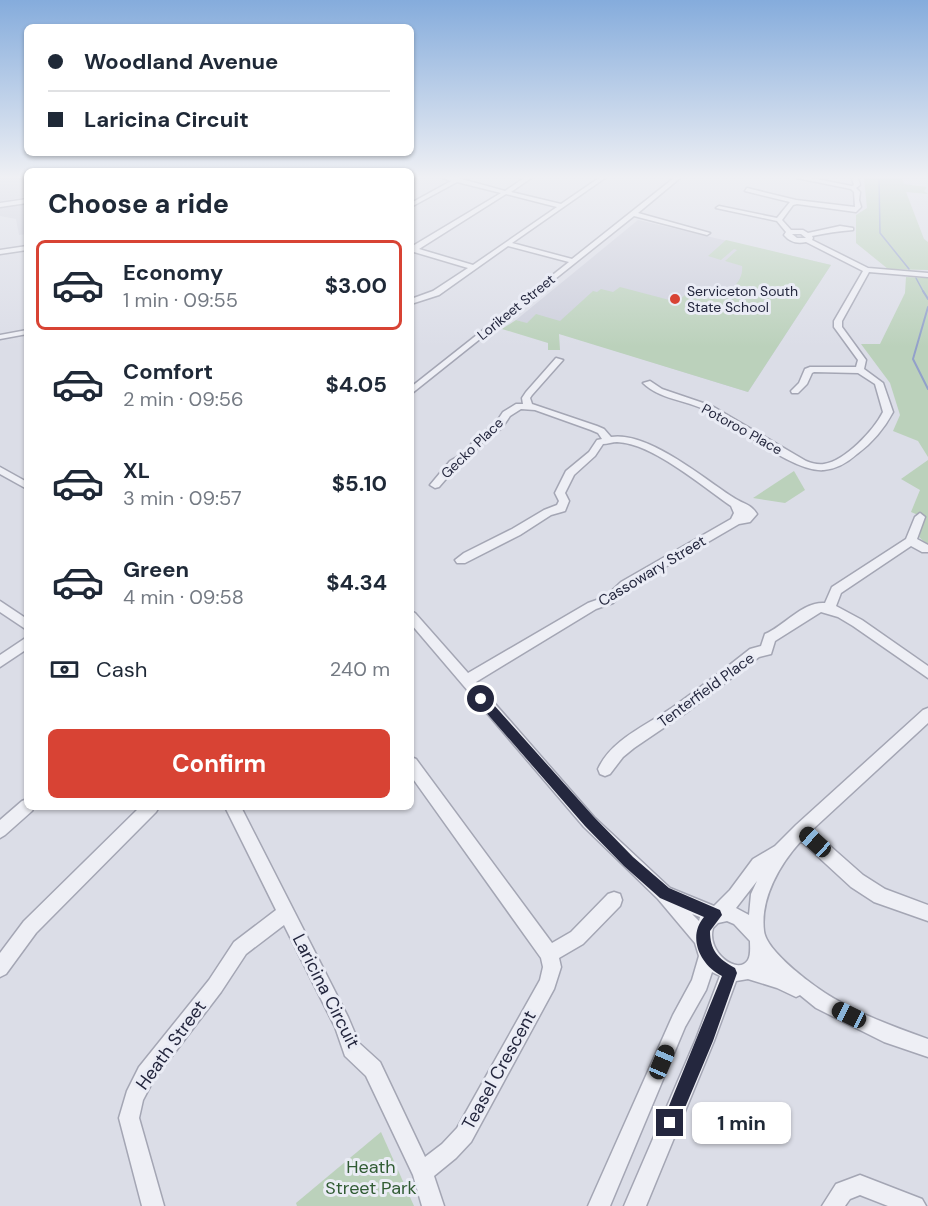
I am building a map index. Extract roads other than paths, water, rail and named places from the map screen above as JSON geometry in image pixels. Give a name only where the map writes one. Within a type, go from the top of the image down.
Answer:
[{"type":"street","points":[[414,249],[438,234]]},
{"type":"street","points":[[414,301],[434,294],[521,234]]},
{"type":"street","name":"Lorikeet Street","points":[[414,389],[607,234]]},
{"type":"street","points":[[778,241],[789,235],[808,237],[818,234]]},
{"type":"street","points":[[808,237],[867,270],[928,275]]},
{"type":"street","points":[[507,244],[573,261]]},
{"type":"street","points":[[0,252],[24,248]]},
{"type":"street","points":[[414,251],[473,267]]},
{"type":"street","points":[[795,391],[803,384],[808,371],[813,369],[860,370],[862,360],[838,327],[838,321],[867,270]]},
{"type":"street","points":[[414,310],[423,303],[420,300]]},
{"type":"street","points":[[0,337],[24,333]]},
{"type":"street","points":[[461,560],[478,548],[515,533],[541,514],[561,508],[564,501],[560,493],[570,473],[592,454],[600,442],[607,439],[601,431],[528,406],[526,398],[528,393],[540,383],[559,360]]},
{"type":"street","name":"Potoroo Place","points":[[647,383],[659,391],[709,408],[802,463],[804,468],[822,472],[839,462],[876,432],[888,412],[879,383],[860,370]]},
{"type":"street","name":"Gecko Place","points":[[435,485],[454,463],[474,449],[480,440],[499,426],[507,414],[519,406],[528,406]]},
{"type":"street","name":"Cassowary Street","points":[[466,681],[592,606],[609,600],[626,585],[736,521],[740,513],[735,504],[668,458],[646,446],[617,438],[607,439]]},
{"type":"street","points":[[0,470],[24,484]]},
{"type":"street","points":[[920,517],[911,541],[836,590],[830,607],[850,618],[928,673]]},
{"type":"street","points":[[911,541],[926,549]]},
{"type":"street","points":[[0,606],[24,623]]},
{"type":"street","name":"Tenterfield Place","points":[[605,769],[617,751],[634,738],[656,727],[755,653],[767,650],[769,638],[810,612],[822,607],[830,607]]},
{"type":"street","points":[[414,620],[590,822],[664,893],[719,968],[779,980],[891,1035],[928,1048]]},
{"type":"street","points":[[0,662],[24,644]]},
{"type":"street","points":[[599,1206],[680,1022],[700,984],[705,947],[705,924],[736,896],[759,865],[781,851],[928,714]]},
{"type":"street","points":[[414,768],[549,954],[577,938],[614,900]]},
{"type":"street","points":[[0,830],[24,809]]},
{"type":"street","points":[[0,968],[30,927],[148,810]]},
{"type":"street","name":"Laricina Circuit","points":[[234,810],[342,1023],[352,1049],[373,1069],[422,1172],[433,1206]]},
{"type":"street","points":[[801,830],[864,886],[880,896],[928,913]]},
{"type":"street","points":[[635,1206],[705,1041],[740,972],[758,960],[756,936],[759,894],[781,851]]},
{"type":"street","points":[[664,893],[717,914],[727,913],[740,917],[756,936],[766,956],[827,1004]]},
{"type":"street","name":"Heath Street","points":[[153,1206],[129,1118],[134,1098],[146,1074],[215,986],[240,948],[286,913]]},
{"type":"street","name":"Teasel Crescent","points":[[422,1172],[449,1151],[464,1135],[548,983],[552,967],[549,954]]},
{"type":"street","points":[[833,1206],[843,1191],[860,1185],[915,1206]]},
{"type":"waterway","points":[[881,234],[909,269]]},
{"type":"waterway","points":[[916,278],[924,293]]},
{"type":"waterway","points":[[923,291],[928,299]]},
{"type":"waterway","points":[[928,307],[913,359],[928,389]]},
{"type":"place","name":"Serviceton South State School","points":[[675,299]]},
{"type":"park label","name":"Heath Street Park","points":[[371,1177]]}]
